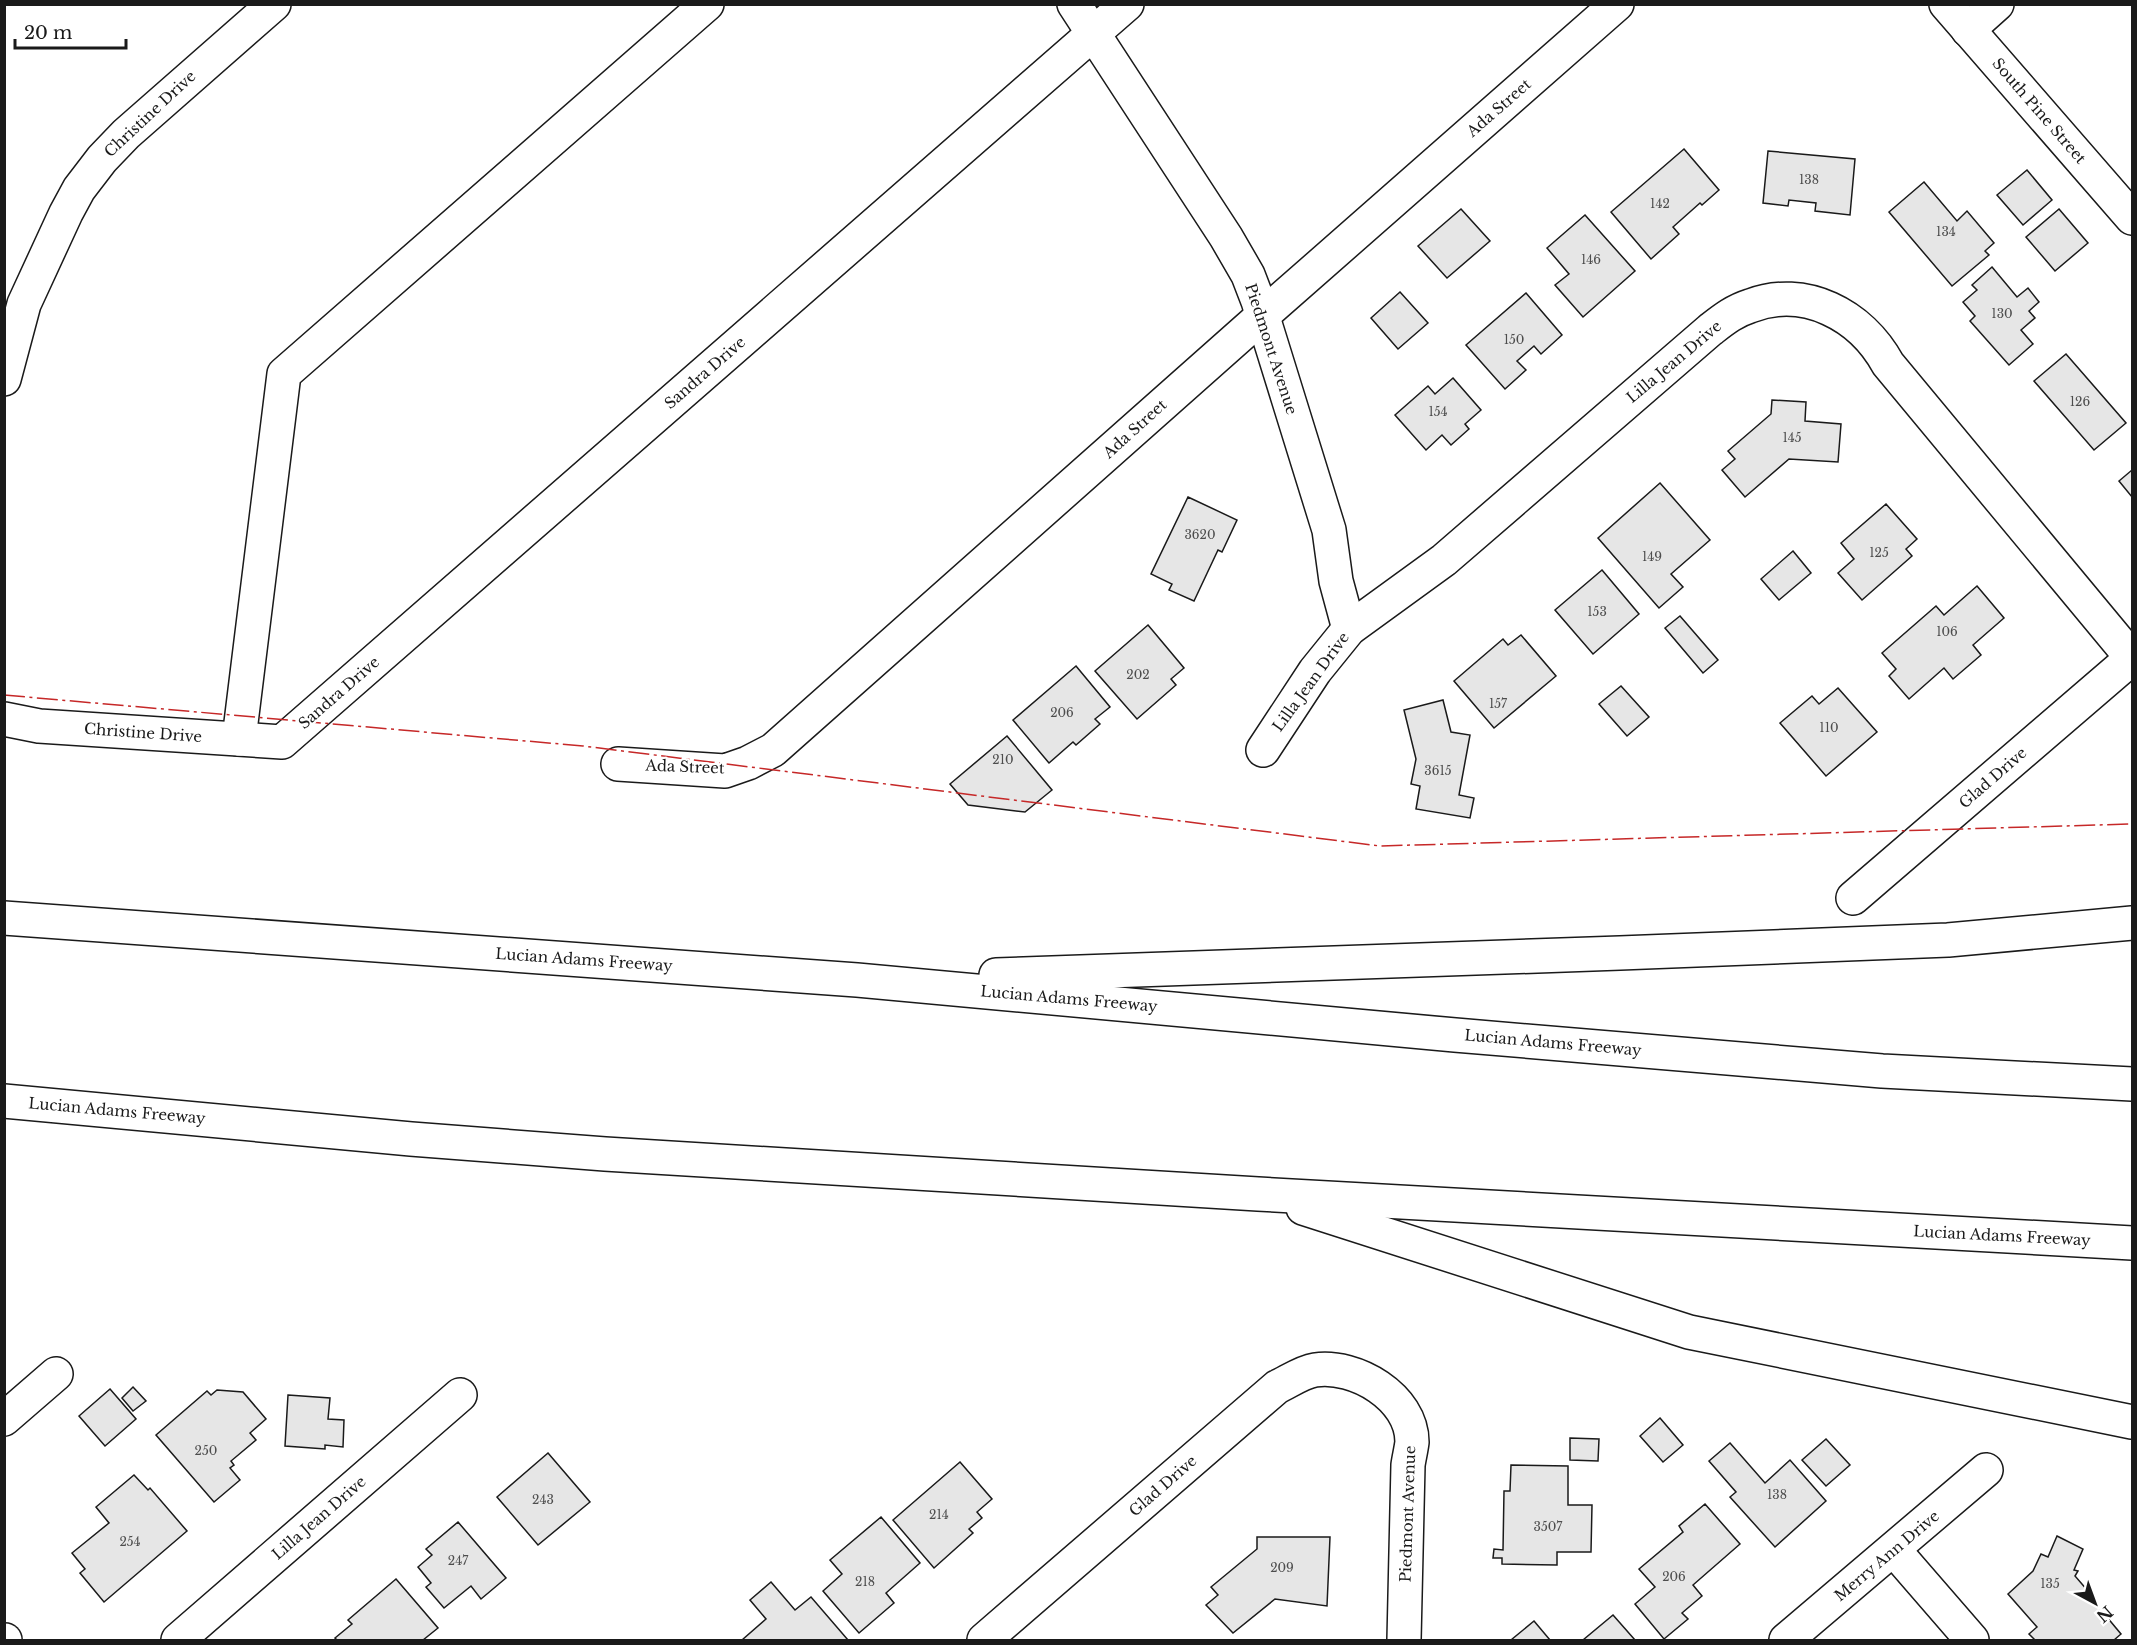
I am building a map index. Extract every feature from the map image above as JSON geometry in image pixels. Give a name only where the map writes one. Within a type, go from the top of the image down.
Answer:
[{"type":"main road","name":"Christine Drive","points":[[4,379],[24,304],[79,189],[102,159],[126,134],[274,4]]},
{"type":"main road","points":[[239,740],[284,374],[707,4]]},
{"type":"main road","name":"Piedmont Avenue","points":[[1074,4],[1226,237],[1248,275],[1329,530],[1336,581],[1349,629]]},
{"type":"main road","name":"Sandra Drive","points":[[282,742],[1127,4]]},
{"type":"main road","name":"Ada Street","points":[[618,764],[725,771],[748,763],[773,750],[1617,4]]},
{"type":"main road","name":"South Pine Street","points":[[1946,4],[2133,218]]},
{"type":"main road","points":[[1968,30],[1997,4]]},
{"type":"main road","name":"Lilla Jean Drive","points":[[1263,750],[1315,671],[1349,629],[1444,560],[1730,314],[1751,305],[1774,300],[1809,301],[1841,314],[1860,327],[1888,364],[2132,658]]},
{"type":"main road","name":"Glad Drive","points":[[1853,898],[2132,658]]},
{"type":"main road","name":"Christine Drive","points":[[4,719],[39,726],[282,742]]},
{"type":"main road","name":"Lucian Adams Freeway","points":[[4,918],[857,980],[1455,1035],[1882,1071],[2133,1084]]},
{"type":"main road","points":[[857,980],[1620,954],[1948,940],[2133,923]]},
{"type":"main road","name":"Lucian Adams Freeway","points":[[4,1101],[411,1139],[594,1153],[1258,1194],[2133,1243]]},
{"type":"main road","points":[[1258,1194],[1689,1332],[2133,1422]]},
{"type":"main road","name":"Glad Drive","points":[[984,1641],[1277,1387],[1311,1370],[1334,1368],[1358,1375]]},
{"type":"main road","points":[[4,1419],[56,1374]]},
{"type":"main road","name":"Piedmont Avenue","points":[[1358,1375],[1386,1393],[1400,1408],[1407,1420],[1412,1441],[1408,1465],[1404,1641]]},
{"type":"main road","name":"Lilla Jean Drive","points":[[178,1641],[460,1395]]},
{"type":"main road","name":"Merry Ann Drive","points":[[1786,1641],[1986,1470]]},
{"type":"main road","points":[[1894,1550],[1972,1641]]},
{"type":"building","points":[[1684,149],[1719,190],[1673,227],[1679,234],[1651,259],[1611,212]]},
{"type":"building","points":[[1768,151],[1855,159],[1850,215],[1815,211],[1816,203],[1789,200],[1788,206],[1763,203]]},
{"type":"building","points":[[2027,170],[2052,200],[2023,225],[1997,195]]},
{"type":"building","points":[[1924,182],[1957,221],[1967,211],[1994,243],[1985,251],[1989,255],[1952,286],[1889,212]]},
{"type":"building","points":[[1461,209],[1490,241],[1447,278],[1418,246]]},
{"type":"building","points":[[2059,209],[2088,243],[2055,271],[2026,237]]},
{"type":"building","points":[[1585,215],[1635,271],[1583,317],[1555,285],[1569,274],[1547,248]]},
{"type":"building","points":[[1992,267],[2017,297],[2028,288],[2039,302],[2029,311],[2035,318],[2021,330],[2033,344],[2009,365],[1970,321],[1975,316],[1963,302],[1977,290],[1972,285]]},
{"type":"building","points":[[1400,292],[1428,323],[1398,349],[1371,318]]},
{"type":"building","points":[[1526,293],[1562,335],[1541,354],[1534,346],[1517,361],[1526,370],[1505,389],[1466,345]]},
{"type":"building","points":[[2066,354],[2126,423],[2094,450],[2034,381]]},
{"type":"building","points":[[1453,378],[1481,410],[1465,424],[1469,429],[1451,445],[1442,435],[1426,450],[1395,415],[1428,386],[1435,394]]},
{"type":"building","points":[[1772,400],[1806,402],[1805,421],[1841,424],[1838,462],[1789,459],[1745,497],[1722,470],[1735,459],[1728,451],[1771,414]]},
{"type":"building","points":[[2132,470],[2132,497],[2119,481]]},
{"type":"building","points":[[1660,483],[1710,540],[1671,574],[1683,587],[1659,608],[1598,538]]},
{"type":"building","points":[[1188,497],[1237,520],[1222,552],[1218,550],[1194,601],[1169,590],[1172,584],[1151,574]]},
{"type":"building","points":[[1886,504],[1917,539],[1906,549],[1912,556],[1862,600],[1838,573],[1854,559],[1841,543]]},
{"type":"building","points":[[1793,551],[1811,573],[1779,600],[1761,579]]},
{"type":"building","points":[[1602,570],[1639,614],[1593,654],[1555,610]]},
{"type":"building","points":[[1977,586],[2004,618],[1973,645],[1981,655],[1953,679],[1944,668],[1909,699],[1889,676],[1896,669],[1882,653],[1936,606],[1944,615]]},
{"type":"building","points":[[1680,616],[1718,660],[1703,673],[1665,628]]},
{"type":"building","points":[[1148,625],[1184,668],[1171,679],[1176,685],[1137,719],[1095,671]]},
{"type":"building","points":[[1521,635],[1556,676],[1494,728],[1454,681],[1503,639],[1508,645]]},
{"type":"building","points":[[1076,666],[1110,707],[1095,719],[1100,724],[1076,745],[1073,742],[1049,763],[1013,720]]},
{"type":"building","points":[[1621,686],[1649,717],[1627,736],[1599,704]]},
{"type":"building","points":[[1838,688],[1877,732],[1826,776],[1780,723],[1812,696],[1819,704]]},
{"type":"building","points":[[1443,700],[1451,732],[1470,735],[1459,795],[1474,798],[1470,818],[1416,809],[1420,786],[1411,784],[1416,759],[1404,710]]},
{"type":"building","points":[[1007,736],[1052,790],[1025,812],[968,805],[950,784]]},
{"type":"building","points":[[133,1387],[146,1401],[133,1411],[122,1398]]},
{"type":"building","points":[[110,1389],[136,1419],[105,1446],[79,1416]]},
{"type":"building","points":[[217,1390],[243,1392],[266,1419],[250,1433],[256,1440],[231,1461],[234,1465],[230,1468],[240,1480],[214,1502],[156,1435],[207,1391],[211,1395]]},
{"type":"building","points":[[288,1395],[330,1398],[328,1419],[344,1420],[343,1447],[325,1445],[325,1449],[285,1446]]},
{"type":"building","points":[[1660,1418],[1683,1445],[1663,1462],[1640,1436]]},
{"type":"building","points":[[1570,1438],[1599,1439],[1598,1461],[1570,1460]]},
{"type":"building","points":[[1826,1439],[1850,1465],[1826,1486],[1802,1460]]},
{"type":"building","points":[[1730,1443],[1765,1483],[1790,1460],[1826,1501],[1775,1547],[1730,1497],[1736,1492],[1709,1461]]},
{"type":"building","points":[[548,1453],[590,1502],[538,1545],[497,1497]]},
{"type":"building","points":[[960,1462],[992,1499],[977,1512],[982,1518],[969,1529],[973,1533],[934,1568],[893,1520]]},
{"type":"building","points":[[1511,1465],[1568,1466],[1568,1505],[1592,1505],[1591,1552],[1557,1552],[1557,1565],[1502,1564],[1502,1558],[1493,1558],[1494,1549],[1503,1550],[1504,1491],[1510,1491]]},
{"type":"building","points":[[134,1475],[148,1490],[150,1488],[187,1531],[104,1602],[80,1573],[85,1569],[72,1553],[109,1523],[96,1507]]},
{"type":"building","points":[[1705,1504],[1740,1544],[1693,1585],[1702,1596],[1682,1613],[1688,1619],[1664,1639],[1635,1604],[1655,1587],[1639,1569],[1683,1532],[1679,1526]]},
{"type":"building","points":[[881,1517],[920,1563],[886,1593],[894,1603],[859,1633],[823,1591],[842,1574],[830,1560]]},
{"type":"building","points":[[458,1522],[506,1578],[481,1599],[471,1586],[444,1608],[426,1587],[431,1583],[418,1567],[432,1555],[426,1549]]},
{"type":"building","points":[[2057,1536],[2083,1549],[2074,1570],[2078,1571],[2075,1576],[2121,1634],[2114,1640],[2035,1640],[2029,1634],[2037,1627],[2008,1594],[2033,1571],[2041,1554],[2048,1557]]},
{"type":"building","points":[[1257,1537],[1330,1537],[1327,1606],[1275,1599],[1233,1633],[1206,1605],[1218,1595],[1211,1587],[1257,1549]]},
{"type":"building","points":[[396,1579],[438,1628],[423,1640],[337,1640],[335,1638],[352,1624],[348,1620]]},
{"type":"building","points":[[771,1582],[795,1610],[811,1597],[848,1640],[742,1640],[766,1619],[750,1600]]},
{"type":"building","points":[[1613,1615],[1635,1640],[1583,1640]]},
{"type":"building","points":[[1534,1621],[1550,1640],[1511,1640]]},
{"type":"power","points":[[4,695],[583,746],[1380,846],[2132,824]]}]
